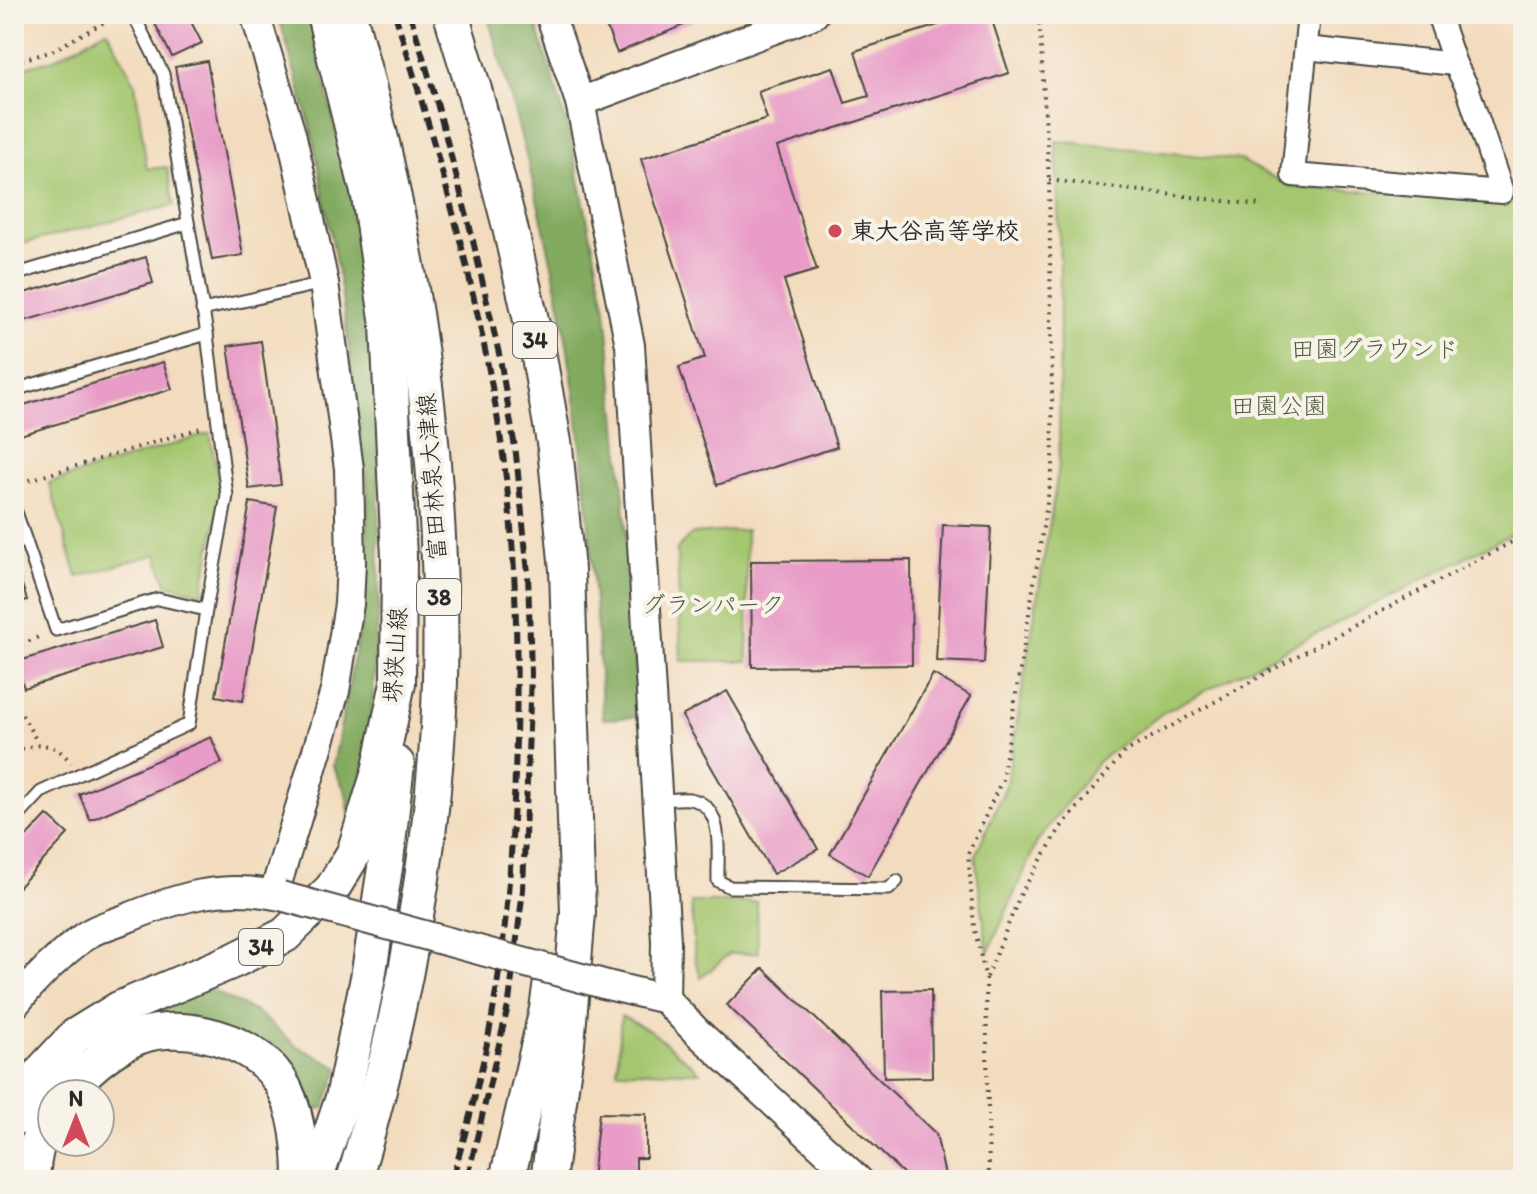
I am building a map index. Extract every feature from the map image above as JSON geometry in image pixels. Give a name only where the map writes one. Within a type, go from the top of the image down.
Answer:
[{"type":"main road","name":"堺狭山線","points":[[14,1119],[21,1101],[45,1068],[75,1036],[119,1009],[235,960],[285,935],[332,889],[354,853],[379,772],[398,683],[399,557],[388,325],[369,196],[324,14]]},
{"type":"main road","name":"富田林泉大津線","points":[[349,14],[379,122],[393,188],[425,373],[434,482],[440,680],[421,882],[388,1054],[354,1180]]},
{"type":"main road","name":"34","points":[[451,14],[505,209],[538,351],[557,464],[567,570],[571,674]]},
{"type":"main road","points":[[546,1180],[567,1044],[578,913],[571,674]]},
{"type":"main road","points":[[507,1180],[547,1009],[563,864],[571,674]]},
{"type":"main road","points":[[315,1180],[343,1098],[368,978],[396,781],[398,683]]},
{"type":"main road","points":[[81,1078],[95,1064],[133,1039],[167,1032],[202,1032],[241,1046],[272,1071],[292,1107],[301,1147],[301,1180]]},
{"type":"main road","points":[[32,1180],[36,1149]]},
{"type":"street","points":[[255,14],[292,137],[324,283],[349,469],[349,604],[335,691],[277,895]]},
{"type":"street","points":[[550,14],[580,102],[630,345],[666,941],[665,999]]},
{"type":"street","points":[[580,102],[814,14]]},
{"type":"street","points":[[1309,14],[1293,175],[1502,192],[1467,87],[1455,64],[1438,14]]},
{"type":"street","points":[[1306,48],[1455,64]]},
{"type":"street","points":[[14,1004],[45,969],[88,934],[159,905],[202,892],[234,890],[277,895],[665,999],[858,1180]]},
{"type":"lane","points":[[14,821],[41,792],[189,724],[227,496],[207,334],[163,74],[133,14]]},
{"type":"lane","points":[[14,275],[188,223]]},
{"type":"lane","points":[[202,310],[324,283]]},
{"type":"lane","points":[[14,390],[207,334]]},
{"type":"lane","points":[[14,506],[56,630],[158,599],[206,610]]},
{"type":"lane","points":[[657,800],[688,799],[705,804],[715,818],[718,881],[730,887],[889,889],[897,881]]},
{"type":"path","points":[[14,62],[50,52],[119,14]]},
{"type":"path","points":[[989,1180],[986,979],[974,926],[968,854],[1002,780],[1053,466],[1049,180],[1039,14]]},
{"type":"path","points":[[1049,180],[1259,205]]},
{"type":"path","points":[[14,485],[218,422]]},
{"type":"path","points":[[986,979],[1021,893],[1061,827],[1125,752],[1523,536]]},
{"type":"path","points":[[14,648],[56,630]]},
{"type":"path","points":[[14,701],[38,743]]},
{"type":"path","points":[[14,752],[38,743],[63,751],[80,774]]},
{"type":"green space","points":[[278,14],[309,14],[371,286],[378,414],[379,601],[370,744],[350,818],[346,793],[333,766],[365,600],[368,494],[341,289],[312,132]]},
{"type":"green space","points":[[487,14],[533,14],[569,131],[606,309],[624,499],[639,717],[603,719],[588,516],[562,315],[538,201]]},
{"type":"green space","points":[[107,30],[135,83],[147,169],[167,167],[174,205],[21,244],[14,230],[14,70],[54,59]]},
{"type":"green space","name":"田園公園","points":[[1056,141],[1240,160],[1290,186],[1523,202],[1523,528],[1164,712],[1099,761],[1037,842],[988,953],[975,856],[1007,783],[1059,466],[1060,265]]},
{"type":"green space","points":[[210,433],[221,496],[202,594],[166,584],[157,554],[77,577],[49,483]]},
{"type":"green space","name":"グランパーク","points":[[746,530],[748,661],[681,661],[677,549],[692,534]]},
{"type":"green space","points":[[691,902],[757,902],[758,953],[729,954],[701,978],[695,959]]},
{"type":"green space","points":[[205,987],[258,1013],[295,1045],[339,1068],[324,1108],[307,1110],[284,1066],[117,1032],[139,1008]]},
{"type":"green space","points":[[621,1016],[651,1031],[700,1072],[617,1071]]},
{"type":"building","points":[[150,14],[187,14],[202,43],[172,57]]},
{"type":"building","points":[[601,14],[702,14],[703,17],[617,53]]},
{"type":"building","points":[[973,14],[990,14],[1009,73],[777,147],[817,270],[784,280],[837,447],[717,485],[679,367],[705,358],[641,159],[767,119],[758,91],[833,67],[845,103],[869,96],[855,51]]},
{"type":"building","points":[[207,61],[243,255],[212,260],[175,67]]},
{"type":"building","points":[[146,257],[153,283],[14,324],[14,296]]},
{"type":"building","points":[[261,341],[281,485],[249,489],[228,346]]},
{"type":"building","points":[[163,362],[172,389],[14,437],[14,408]]},
{"type":"building","points":[[250,502],[277,507],[243,701],[216,696]]},
{"type":"building","points":[[943,525],[991,527],[984,663],[936,661]]},
{"type":"building","points":[[14,560],[27,600],[14,604]]},
{"type":"building","points":[[911,560],[912,665],[752,667],[751,561]]},
{"type":"building","points":[[155,620],[163,647],[24,688],[16,662]]},
{"type":"building","points":[[933,674],[971,696],[868,876],[830,854]]},
{"type":"building","points":[[727,691],[818,849],[773,874],[682,716]]},
{"type":"building","points":[[211,737],[222,763],[90,820],[79,794]]},
{"type":"building","points":[[47,815],[68,834],[14,892],[14,850]]},
{"type":"building","points":[[763,968],[936,1134],[946,1180],[910,1180],[727,1005]]},
{"type":"building","points":[[931,990],[932,1077],[884,1078],[882,991]]},
{"type":"building","points":[[599,1113],[646,1114],[646,1158],[636,1158],[636,1180],[592,1180]]},
{"type":"railway","points":[[395,14],[443,177],[484,343],[503,455],[515,596],[515,771],[504,933],[487,1044],[452,1180]]},
{"type":"railway","points":[[410,14],[471,232],[500,358],[516,454],[528,573],[531,674],[523,890],[509,1002],[467,1180]]},
{"type":"place","name":"東大谷高等学校","points":[[835,231]]},
{"type":"park label","name":"田園グラウンド","points":[[1375,349]]}]
